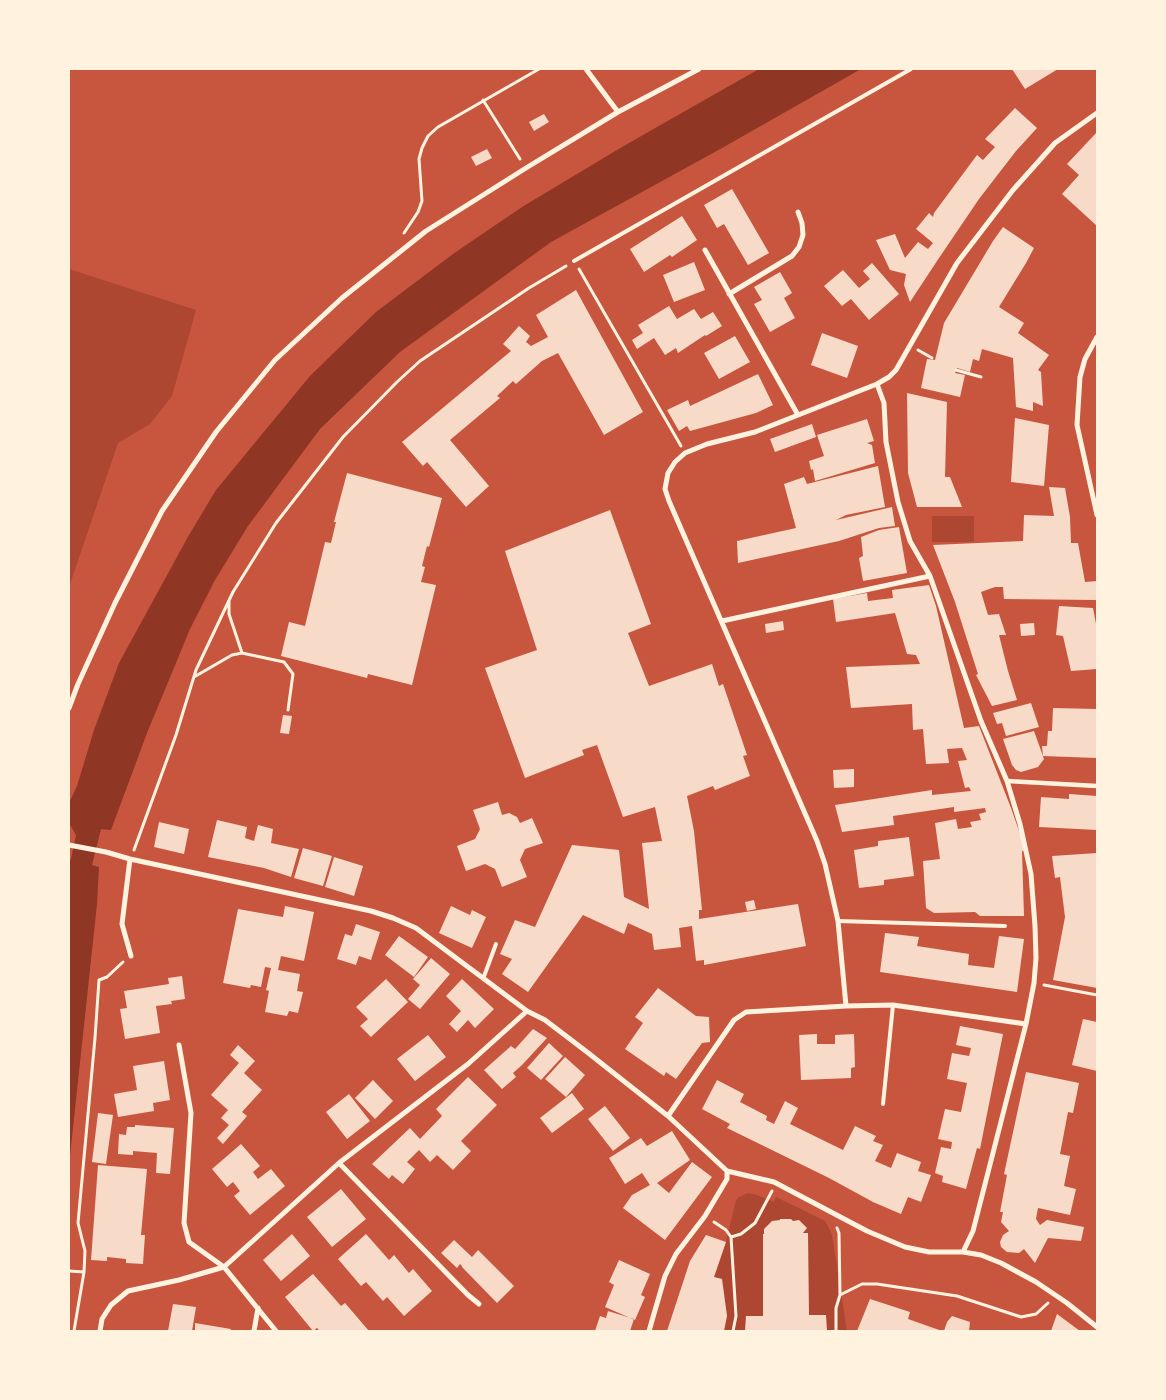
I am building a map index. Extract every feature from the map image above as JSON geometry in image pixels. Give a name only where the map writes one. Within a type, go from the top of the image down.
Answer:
[{"type":"street","points":[[586,69],[618,112]]},
{"type":"street","points":[[69,708],[115,603],[162,511],[216,432],[275,360],[342,298],[426,231],[618,112],[699,69]]},
{"type":"street","points":[[846,1006],[838,921],[825,864],[817,841],[669,501],[665,488],[668,474],[684,452],[755,432],[877,384],[889,377],[896,370],[957,263],[1013,190],[1055,144],[1097,113]]},
{"type":"street","points":[[729,294],[792,256],[799,247],[803,235],[802,223],[798,212]]},
{"type":"street","points":[[705,250],[798,415]]},
{"type":"street","points":[[1097,337],[1085,359],[1080,377],[1077,425],[1097,515]]},
{"type":"street","points":[[877,384],[884,403],[886,442],[898,502],[910,541],[930,576],[978,712],[1006,781],[1020,824],[1032,874],[1035,926],[1034,983],[1026,1024],[973,1231],[963,1252]]},
{"type":"street","points":[[722,621],[930,576]]},
{"type":"street","points":[[1006,781],[1097,786]]},
{"type":"street","points":[[71,845],[371,911],[416,928],[527,1012],[545,1020],[587,1052],[668,1116],[728,1171],[774,1182],[867,1231],[905,1247],[929,1252],[963,1252],[981,1255],[1001,1263],[1036,1282],[1067,1303],[1097,1327]]},
{"type":"street","points":[[130,859],[122,924],[131,956]]},
{"type":"street","points":[[668,1116],[734,1020],[746,1012],[893,1005],[1026,1024]]},
{"type":"street","points":[[100,1331],[102,1319],[111,1305],[128,1291],[179,1280],[224,1267],[339,1163],[468,1064],[527,1012]]},
{"type":"street","points":[[179,1045],[191,1112],[184,1223],[189,1242],[224,1267],[276,1331]]},
{"type":"street","points":[[339,1163],[468,1295],[480,1304]]},
{"type":"street","points":[[649,1331],[665,1276],[676,1254],[705,1216],[727,1179],[728,1171]]},
{"type":"street","points":[[254,1331],[258,1308]]},
{"type":"lane","points":[[574,261],[911,69]]},
{"type":"lane","points":[[838,921],[1005,926]]},
{"type":"lane","points":[[483,978],[496,944]]},
{"type":"lane","points":[[883,1104],[893,1005]]},
{"type":"path","points":[[403,234],[418,212],[422,201],[420,159],[422,148],[428,136],[438,127],[539,69]]},
{"type":"path","points":[[483,100],[526,168]]},
{"type":"path","points":[[130,859],[176,736],[194,678],[233,592],[276,523],[343,437],[420,361],[529,288],[574,261],[684,452]]},
{"type":"path","points":[[956,370],[981,377]]},
{"type":"path","points":[[229,600],[229,614],[242,653]]},
{"type":"path","points":[[194,678],[232,655],[242,653],[284,662],[293,674],[288,710]]},
{"type":"path","points":[[74,1331],[84,1272],[85,1251],[78,1223],[96,1038],[99,980],[108,977],[131,956]]},
{"type":"path","points":[[1034,983],[1097,995]]},
{"type":"path","points":[[731,1237],[741,1234],[755,1223],[774,1188]]},
{"type":"path","points":[[829,1211],[828,1216],[838,1228],[839,1233],[840,1295],[836,1308],[836,1331]]},
{"type":"path","points":[[705,1216],[726,1230],[731,1237],[736,1316],[733,1331]]},
{"type":"path","points":[[69,1272],[84,1272]]},
{"type":"path","points":[[840,1295],[862,1284],[877,1284],[957,1296],[1021,1317],[1036,1314],[1051,1300]]},
{"type":"shaded area","points":[[759,69],[861,69],[551,242],[400,352],[320,429],[248,526],[215,580],[190,629],[147,733],[111,830],[101,829],[92,865],[99,867],[97,904],[69,1165],[69,860],[71,859],[76,835],[69,823],[69,803],[77,786],[94,730],[119,663],[189,535],[216,490],[310,376],[376,312],[453,254],[522,207],[622,147]]},
{"type":"shaded area","points":[[69,269],[196,310],[172,396],[150,424],[118,443],[69,587]]},
{"type":"shaded area","points":[[932,516],[974,516],[974,542],[932,542]]},
{"type":"shaded area","points":[[748,1193],[774,1202],[776,1197],[825,1221],[832,1235],[847,1331],[724,1331],[727,1316],[722,1279],[714,1277],[726,1242],[736,1200]]},
{"type":"building","points":[[1012,69],[1058,69],[1025,89]]},
{"type":"building","points":[[1015,108],[1037,128],[1016,151],[979,199],[910,302],[904,285],[906,274],[890,270],[876,240],[895,234],[905,258],[918,242],[928,249],[933,243],[916,229],[929,213],[933,217],[977,155],[983,160],[995,147],[985,139]]},
{"type":"building","points":[[544,114],[549,122],[534,131],[529,122]]},
{"type":"building","points":[[1097,132],[1097,226],[1062,194],[1079,175],[1067,164]]},
{"type":"building","points":[[487,149],[492,158],[476,166],[471,157]]},
{"type":"building","points":[[732,189],[769,253],[748,265],[724,224],[717,228],[704,205]]},
{"type":"building","points":[[682,216],[697,240],[672,257],[670,255],[644,272],[630,249]]},
{"type":"building","points":[[1003,227],[1034,248],[999,307],[1024,323],[1018,333],[1049,355],[1038,370],[1041,372],[1043,406],[1033,402],[1033,411],[1016,407],[1013,358],[982,349],[979,361],[973,359],[970,372],[957,368],[955,373],[965,375],[960,397],[921,388],[927,359],[935,360],[944,323]]},
{"type":"building","points":[[694,262],[705,290],[674,302],[663,275]]},
{"type":"building","points":[[872,263],[899,294],[869,320],[851,299],[842,306],[824,286],[843,270],[859,288],[870,279],[863,271]]},
{"type":"building","points":[[780,272],[792,293],[784,298],[795,318],[770,332],[754,304],[762,300],[754,287]]},
{"type":"building","points":[[576,290],[643,412],[604,435],[558,353],[542,361],[516,384],[513,381],[497,396],[500,398],[450,440],[489,486],[466,507],[427,462],[423,466],[402,442],[511,351],[503,344],[519,326],[530,336],[526,342],[531,346],[548,337],[536,315]]},
{"type":"building","points":[[669,306],[677,319],[694,309],[701,319],[713,312],[722,326],[678,353],[676,348],[665,355],[654,338],[637,349],[632,340],[643,333],[638,325]]},
{"type":"building","points":[[822,333],[858,346],[847,378],[811,365]]},
{"type":"building","points":[[735,336],[750,362],[719,379],[704,353]]},
{"type":"building","points":[[758,374],[773,405],[756,413],[690,431],[687,426],[679,431],[667,410],[688,400],[690,406]]},
{"type":"building","points":[[907,393],[947,402],[945,477],[950,477],[962,507],[917,507],[908,473]]},
{"type":"building","points":[[1015,418],[1049,425],[1044,486],[1011,482]]},
{"type":"building","points":[[867,419],[874,441],[867,443],[872,445],[875,463],[815,481],[813,469],[811,470],[809,461],[824,456],[817,435]]},
{"type":"building","points":[[812,424],[816,437],[775,452],[770,439]]},
{"type":"building","points":[[878,466],[885,507],[846,515],[836,520],[892,507],[895,526],[879,528],[839,541],[738,563],[737,541],[796,528],[784,484],[804,477],[807,484]]},
{"type":"building","points":[[347,473],[442,498],[422,566],[425,567],[421,582],[436,585],[412,685],[368,674],[367,678],[281,656],[289,622],[305,626],[325,542],[331,543],[336,522],[334,522]]},
{"type":"building","points":[[1049,487],[1065,488],[1070,517],[1071,543],[1078,543],[1085,582],[1097,581],[1097,600],[1004,599],[1003,587],[995,587],[981,592],[988,615],[999,614],[1006,635],[999,635],[1017,700],[992,706],[976,675],[978,674],[955,602],[933,545],[1023,541],[1024,515],[1054,516]]},
{"type":"building","points":[[610,510],[651,624],[628,633],[649,686],[712,664],[719,686],[723,684],[747,755],[743,756],[750,776],[715,790],[713,786],[687,796],[694,831],[702,910],[699,910],[699,919],[798,904],[806,946],[704,965],[704,960],[696,961],[692,926],[679,928],[681,947],[654,950],[652,934],[628,923],[624,934],[583,915],[528,992],[502,974],[512,959],[500,954],[515,920],[535,927],[572,845],[619,850],[624,897],[649,909],[642,843],[662,841],[655,807],[623,817],[597,745],[582,750],[584,755],[525,778],[485,668],[537,650],[505,551]]},
{"type":"building","points":[[899,527],[907,573],[863,581],[859,558],[863,556],[861,537],[879,530]]},
{"type":"building","points":[[929,585],[936,606],[964,728],[979,726],[1026,851],[1022,851],[1024,916],[980,916],[975,912],[934,913],[926,908],[923,861],[940,859],[935,823],[956,819],[958,829],[972,827],[970,822],[981,820],[979,814],[986,812],[985,808],[954,812],[954,807],[893,816],[894,825],[842,832],[835,805],[932,790],[932,795],[971,791],[969,787],[965,788],[958,761],[967,760],[962,748],[947,749],[949,763],[926,764],[923,729],[913,730],[912,704],[851,708],[846,667],[920,664],[916,655],[907,654],[895,613],[836,622],[833,599],[867,593],[868,601],[893,598],[892,590]]},
{"type":"building","points":[[1059,606],[1093,608],[1097,629],[1097,669],[1071,671],[1063,636],[1056,635]]},
{"type":"building","points":[[783,621],[784,630],[766,633],[765,624]]},
{"type":"building","points":[[1034,623],[1035,635],[1021,636],[1020,624]]},
{"type":"building","points":[[1031,703],[1039,727],[1006,736],[1002,723],[997,724],[993,713]]},
{"type":"building","points":[[1053,708],[1097,709],[1097,758],[1043,756],[1042,746],[1047,746],[1048,731],[1052,731]]},
{"type":"building","points":[[283,715],[292,716],[289,734],[280,733]]},
{"type":"building","points":[[1034,731],[1044,759],[1038,767],[1021,772],[1012,765],[1003,739]]},
{"type":"building","points":[[854,769],[854,787],[834,788],[833,770]]},
{"type":"building","points":[[1069,794],[1097,796],[1097,830],[1039,827],[1041,797],[1069,799]]},
{"type":"building","points":[[498,802],[502,815],[509,813],[517,817],[520,823],[532,818],[543,843],[525,849],[520,860],[527,877],[502,887],[495,869],[485,864],[466,871],[457,846],[475,839],[480,829],[473,810]]},
{"type":"building","points":[[217,820],[247,827],[245,838],[254,841],[258,825],[273,829],[271,843],[299,849],[291,877],[264,868],[208,857]]},
{"type":"building","points":[[159,822],[189,829],[184,854],[154,847]]},
{"type":"building","points":[[909,837],[914,876],[884,880],[884,885],[859,888],[854,850],[878,846],[878,841]]},
{"type":"building","points":[[303,848],[332,856],[323,886],[294,878]]},
{"type":"building","points":[[1097,853],[1097,988],[1053,980],[1065,917],[1060,877],[1055,878],[1052,856]]},
{"type":"building","points":[[334,857],[363,866],[354,896],[325,887]]},
{"type":"building","points":[[754,900],[756,909],[747,911],[745,902]]},
{"type":"building","points":[[285,906],[314,912],[304,961],[281,956],[278,970],[300,974],[297,991],[303,992],[298,1013],[289,1011],[287,1016],[265,1012],[269,991],[266,990],[271,968],[265,967],[261,987],[251,985],[250,988],[223,983],[238,909],[283,917]]},
{"type":"building","points":[[451,906],[470,915],[472,910],[486,917],[472,948],[439,933]]},
{"type":"building","points":[[356,924],[380,932],[371,960],[359,956],[356,965],[337,959],[345,934],[352,936]]},
{"type":"building","points":[[885,933],[919,937],[917,946],[969,954],[968,965],[994,968],[999,936],[1024,939],[1017,992],[880,972]]},
{"type":"building","points":[[399,936],[428,957],[414,977],[385,955]]},
{"type":"building","points":[[431,958],[450,974],[420,1009],[408,999],[420,985],[413,979]]},
{"type":"building","points":[[182,976],[185,999],[171,1001],[172,1004],[156,1006],[160,1033],[125,1039],[120,1009],[127,1008],[124,991],[169,984],[168,978]]},
{"type":"building","points":[[386,979],[408,1002],[371,1037],[360,1026],[368,1019],[356,1007]]},
{"type":"building","points":[[462,979],[494,1009],[475,1028],[468,1020],[457,1032],[449,1024],[461,1011],[446,996]]},
{"type":"building","points":[[658,988],[696,1016],[709,1017],[710,1042],[702,1043],[676,1079],[666,1072],[664,1076],[625,1049],[643,1023],[635,1017]]},
{"type":"building","points":[[1083,1019],[1097,1022],[1097,1071],[1072,1065]]},
{"type":"building","points":[[960,1026],[1003,1034],[980,1149],[977,1148],[966,1189],[942,1182],[943,1176],[935,1173],[941,1147],[951,1149],[952,1142],[938,1139],[945,1109],[961,1112],[967,1083],[947,1079],[952,1053],[969,1056],[971,1048],[956,1045]]},
{"type":"building","points":[[533,1029],[547,1038],[513,1073],[516,1077],[502,1089],[484,1070],[511,1046],[515,1049]]},
{"type":"building","points":[[817,1034],[817,1044],[835,1044],[835,1035],[854,1034],[855,1067],[851,1068],[851,1078],[801,1080],[799,1035]]},
{"type":"building","points":[[428,1035],[446,1057],[415,1081],[397,1059]]},
{"type":"building","points":[[549,1043],[563,1056],[541,1080],[527,1068]]},
{"type":"building","points":[[238,1045],[255,1061],[244,1073],[262,1090],[242,1112],[247,1116],[223,1144],[217,1138],[229,1125],[221,1118],[228,1110],[211,1095],[239,1063],[230,1055]]},
{"type":"building","points":[[565,1057],[585,1075],[566,1097],[545,1079]]},
{"type":"building","points":[[164,1061],[170,1100],[153,1103],[154,1111],[118,1117],[114,1094],[137,1090],[133,1066]]},
{"type":"building","points":[[1026,1072],[1079,1083],[1073,1113],[1068,1112],[1060,1154],[1070,1156],[1064,1186],[1076,1189],[1070,1215],[1038,1208],[1036,1219],[1040,1225],[1047,1220],[1084,1227],[1081,1241],[1048,1238],[1035,1263],[1024,1249],[1019,1253],[1007,1252],[1001,1247],[1000,1242],[1003,1235],[1009,1231],[1001,1222],[1003,1212],[1000,1212],[1007,1175],[1004,1174]]},
{"type":"building","points":[[468,1077],[497,1105],[461,1141],[471,1151],[453,1170],[437,1155],[430,1162],[419,1150],[407,1162],[415,1169],[403,1184],[392,1175],[389,1179],[372,1164],[410,1128],[420,1139],[442,1116],[436,1109]]},
{"type":"building","points":[[373,1080],[393,1101],[375,1119],[355,1098]]},
{"type":"building","points":[[717,1080],[744,1094],[740,1102],[767,1116],[766,1120],[774,1124],[785,1101],[798,1108],[790,1124],[843,1150],[855,1126],[876,1136],[873,1141],[883,1145],[875,1161],[891,1168],[897,1153],[921,1162],[918,1171],[931,1175],[921,1202],[908,1197],[901,1214],[873,1202],[829,1178],[727,1128],[730,1124],[702,1109]]},
{"type":"building","points":[[572,1093],[584,1109],[552,1133],[540,1118]]},
{"type":"building","points":[[349,1094],[370,1121],[347,1139],[326,1112]]},
{"type":"building","points":[[605,1106],[630,1138],[613,1151],[588,1119]]},
{"type":"building","points":[[98,1113],[113,1115],[106,1164],[92,1162]]},
{"type":"building","points":[[135,1125],[174,1128],[170,1174],[156,1173],[157,1153],[133,1151],[133,1155],[118,1154],[119,1134],[126,1135],[127,1127],[135,1127]]},
{"type":"building","points":[[672,1131],[690,1160],[657,1183],[669,1193],[692,1162],[712,1177],[665,1240],[623,1208],[632,1195],[650,1185],[642,1173],[625,1184],[609,1158],[641,1138],[647,1146]]},
{"type":"building","points":[[241,1144],[260,1166],[253,1172],[258,1179],[271,1169],[285,1186],[250,1215],[234,1196],[240,1191],[233,1182],[227,1187],[212,1169]]},
{"type":"building","points":[[98,1165],[147,1169],[141,1235],[145,1235],[143,1264],[126,1263],[126,1259],[107,1257],[107,1261],[91,1260]]},
{"type":"building","points":[[341,1189],[366,1219],[332,1247],[307,1217]]},
{"type":"building","points":[[780,1219],[799,1220],[807,1228],[803,1233],[808,1233],[809,1315],[826,1315],[827,1331],[745,1331],[746,1316],[763,1316],[763,1234],[764,1229],[772,1221]]},
{"type":"building","points":[[292,1234],[310,1256],[281,1281],[263,1260]]},
{"type":"building","points":[[366,1234],[389,1260],[394,1255],[409,1273],[413,1269],[432,1291],[404,1316],[387,1297],[383,1301],[366,1282],[361,1286],[338,1259]]},
{"type":"building","points":[[706,1235],[726,1242],[714,1277],[722,1279],[727,1316],[724,1331],[667,1331],[690,1261]]},
{"type":"building","points":[[454,1240],[472,1257],[478,1250],[514,1286],[497,1303],[460,1264],[457,1268],[441,1253]]},
{"type":"building","points":[[619,1260],[650,1274],[641,1295],[645,1297],[635,1320],[605,1307],[614,1285],[609,1282]]},
{"type":"building","points":[[313,1274],[341,1306],[345,1303],[369,1331],[320,1331],[317,1328],[313,1331],[285,1297]]},
{"type":"building","points":[[870,1299],[910,1312],[908,1319],[942,1331],[857,1331]]},
{"type":"building","points":[[173,1304],[196,1307],[192,1331],[168,1331]]},
{"type":"building","points":[[608,1311],[634,1319],[630,1331],[595,1331],[600,1316],[606,1318]]},
{"type":"building","points":[[1057,1314],[1080,1331],[1051,1331]]},
{"type":"building","points":[[952,1316],[970,1322],[969,1331],[944,1331],[947,1322]]},
{"type":"building","points":[[195,1323],[231,1329],[230,1331],[195,1331]]}]
